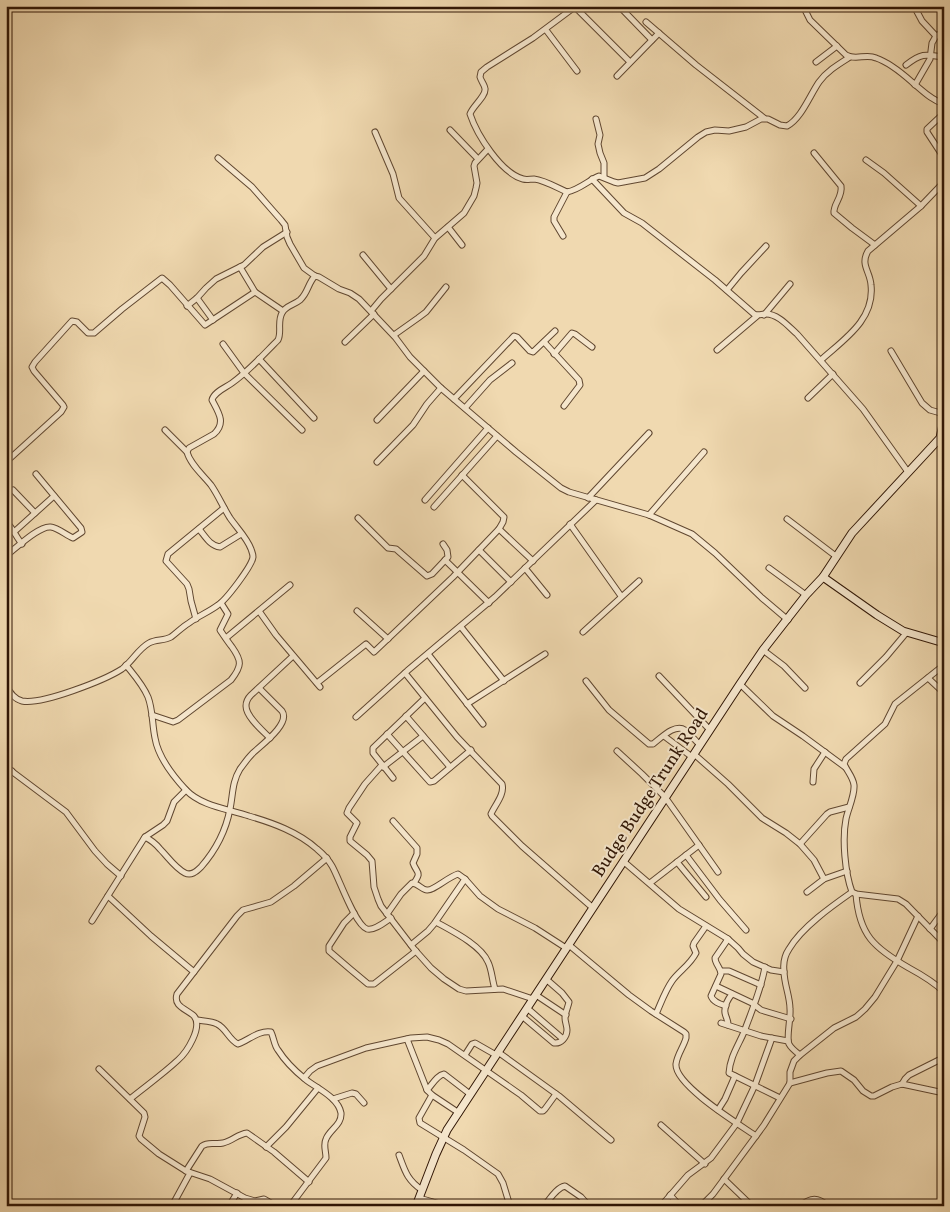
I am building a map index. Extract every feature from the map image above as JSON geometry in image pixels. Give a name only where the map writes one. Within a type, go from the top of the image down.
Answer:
[{"type":"main road","name":"Budge Budge Trunk Road","points":[[416,1206],[436,1154],[458,1113],[740,684],[763,650],[806,595],[823,577],[852,533],[942,437],[944,420]]},
{"type":"main road","points":[[823,577],[903,631],[944,643]]},
{"type":"street","points":[[620,6],[652,40]]},
{"type":"street","points":[[803,6],[810,20],[850,57],[871,56],[876,58],[904,76],[929,96],[944,104]]},
{"type":"street","points":[[914,6],[922,21],[936,36]]},
{"type":"street","points":[[630,62],[576,7],[546,30],[487,67],[480,74],[485,90],[470,114],[488,149],[513,174],[522,179],[540,181],[567,192],[600,176],[618,183],[645,178],[706,132],[715,130],[728,131],[765,118]]},
{"type":"street","points":[[646,22],[696,65],[765,118],[784,127],[790,125],[795,120],[825,74],[850,57]]},
{"type":"street","points":[[546,30],[577,71]]},
{"type":"street","points":[[915,85],[930,59],[932,43],[936,36],[944,32]]},
{"type":"street","points":[[617,76],[658,33]]},
{"type":"street","points":[[816,62],[837,46]]},
{"type":"street","points":[[906,65],[919,56],[944,57]]},
{"type":"street","points":[[944,113],[927,129],[927,132],[944,158]]},
{"type":"street","points":[[596,119],[600,135],[598,144],[604,163],[604,176]]},
{"type":"street","points":[[450,130],[478,160]]},
{"type":"street","points":[[375,132],[393,174],[399,198],[434,238]]},
{"type":"street","points":[[345,342],[424,256],[434,238],[464,213],[474,196],[477,183],[474,166],[488,149]]},
{"type":"street","points":[[814,153],[841,186],[841,192],[834,213],[875,245]]},
{"type":"street","points":[[218,158],[252,186],[282,220],[290,244],[302,266],[315,276],[360,299],[394,335],[410,357],[441,388],[561,488],[588,498],[649,515],[692,534],[788,620]]},
{"type":"street","points":[[866,160],[884,173],[921,206]]},
{"type":"street","points":[[592,179],[624,212],[642,223],[715,280],[757,316]]},
{"type":"street","points":[[821,360],[857,327],[865,317],[871,298],[872,287],[864,264],[867,254],[921,206],[944,182]]},
{"type":"street","points":[[563,236],[554,221],[554,217],[567,192]]},
{"type":"street","points":[[448,227],[462,245]]},
{"type":"street","points":[[187,306],[216,279],[248,262],[262,247],[287,232]]},
{"type":"street","points":[[727,290],[766,246]]},
{"type":"street","points":[[363,255],[392,289]]},
{"type":"street","points":[[240,267],[255,292],[283,311]]},
{"type":"street","points":[[187,452],[189,448],[217,431],[221,423],[220,416],[212,398],[244,373],[280,338],[279,322],[283,311],[300,300],[305,294],[311,279],[315,276]]},
{"type":"street","points":[[6,462],[63,409],[63,405],[32,368],[35,362],[72,321],[77,322],[88,333],[94,333],[162,278],[204,325],[255,292]]},
{"type":"street","points":[[764,315],[790,284]]},
{"type":"street","points":[[394,335],[426,312],[446,287]]},
{"type":"street","points":[[197,298],[213,320]]},
{"type":"street","points":[[717,350],[757,316],[772,315],[785,323],[821,360],[863,409],[908,472]]},
{"type":"street","points":[[454,399],[514,336],[533,352],[555,331]]},
{"type":"street","points":[[554,354],[572,333],[592,347]]},
{"type":"street","points":[[544,342],[580,383],[564,406]]},
{"type":"street","points":[[223,344],[244,373],[302,430]]},
{"type":"street","points":[[891,351],[922,403],[930,410],[944,414]]},
{"type":"street","points":[[259,359],[314,418]]},
{"type":"street","points":[[465,408],[490,380],[512,363]]},
{"type":"street","points":[[378,420],[424,371]]},
{"type":"street","points":[[808,398],[833,374]]},
{"type":"street","points":[[378,462],[414,425],[427,404],[441,388]]},
{"type":"street","points":[[425,500],[488,428]]},
{"type":"street","points":[[6,686],[14,697],[22,701],[43,700],[112,674],[126,666],[150,642],[166,640],[188,623],[221,603],[228,596],[252,560],[251,548],[212,487],[190,460],[187,452],[165,430]]},
{"type":"street","points":[[588,498],[649,433]]},
{"type":"street","points":[[434,507],[497,436]]},
{"type":"street","points":[[649,515],[704,452]]},
{"type":"street","points":[[6,556],[39,530],[48,527],[52,527],[73,538],[82,532],[81,528],[36,474]]},
{"type":"street","points":[[259,611],[276,635],[318,685],[366,644],[374,652],[458,572],[499,529],[503,522],[504,517],[462,475]]},
{"type":"street","points":[[13,490],[36,513]]},
{"type":"street","points":[[14,532],[54,496]]},
{"type":"street","points":[[356,716],[489,603],[596,500]]},
{"type":"street","points":[[196,618],[189,588],[166,560],[166,557],[224,508]]},
{"type":"street","points":[[358,518],[388,548],[396,549],[427,576],[432,574],[445,560],[448,554],[443,544]]},
{"type":"street","points":[[787,519],[837,556]]},
{"type":"street","points":[[6,522],[22,544]]},
{"type":"street","points":[[570,524],[621,596]]},
{"type":"street","points":[[199,528],[210,542],[218,547],[241,534]]},
{"type":"street","points":[[499,529],[533,561]]},
{"type":"street","points":[[479,550],[511,582]]},
{"type":"street","points":[[445,560],[489,603]]},
{"type":"street","points":[[525,568],[547,595]]},
{"type":"street","points":[[769,568],[806,595]]},
{"type":"street","points":[[583,632],[639,581]]},
{"type":"street","points":[[226,638],[290,585]]},
{"type":"street","points":[[152,715],[173,722],[178,720],[231,680],[237,672],[240,659],[220,630],[228,614],[221,603]]},
{"type":"street","points":[[357,611],[388,639]]},
{"type":"street","points":[[461,627],[504,681]]},
{"type":"street","points":[[860,683],[886,658],[907,632]]},
{"type":"street","points":[[763,650],[784,666],[805,688]]},
{"type":"street","points":[[428,654],[482,724]]},
{"type":"street","points":[[467,704],[545,654]]},
{"type":"street","points":[[270,738],[256,724],[248,712],[246,708],[247,700],[293,656]]},
{"type":"street","points":[[845,767],[846,759],[885,724],[895,704],[944,665]]},
{"type":"street","points":[[126,666],[148,697],[155,738],[164,762],[186,790],[195,797],[209,803],[274,824],[308,842],[327,858],[354,913],[362,926],[368,929],[374,928],[389,916],[402,894],[414,883],[419,873],[413,864],[417,848],[393,821]]},
{"type":"street","points":[[405,673],[458,736],[502,784],[504,789],[491,814],[492,816],[528,852],[593,908]]},
{"type":"street","points":[[658,676],[710,730]]},
{"type":"street","points":[[928,678],[944,693]]},
{"type":"street","points":[[586,682],[609,710],[650,744],[653,744],[673,730],[681,728],[700,745]]},
{"type":"street","points":[[740,684],[773,716],[845,767],[854,783],[844,834],[845,860],[863,928],[876,945],[897,961],[930,980],[944,992]]},
{"type":"street","points":[[145,837],[162,850],[179,869],[188,874],[193,874],[202,865],[221,838],[230,810],[234,780],[251,755],[270,738],[283,721],[284,714],[258,688]]},
{"type":"street","points":[[393,778],[372,750],[425,698]]},
{"type":"street","points":[[406,716],[450,768]]},
{"type":"street","points":[[387,734],[430,782],[434,781],[471,750]]},
{"type":"street","points":[[423,736],[383,766],[365,784],[347,813],[357,823],[350,841],[372,861],[375,892],[381,906],[416,951],[438,973],[459,989],[466,991],[509,990],[534,997],[566,1015]]},
{"type":"street","points":[[664,736],[693,755],[728,784],[762,818],[800,844],[814,860],[824,880]]},
{"type":"street","points":[[617,751],[665,797],[718,872]]},
{"type":"street","points":[[813,782],[814,769],[825,752]]},
{"type":"street","points":[[6,767],[66,812],[95,852],[121,876]]},
{"type":"street","points":[[6,777],[12,771]]},
{"type":"street","points":[[92,921],[145,837],[167,821],[174,802],[186,790]]},
{"type":"street","points":[[800,844],[827,814],[849,807]]},
{"type":"street","points":[[650,883],[699,845]]},
{"type":"street","points":[[686,855],[720,900],[746,930]]},
{"type":"street","points":[[130,1099],[179,1059],[186,1050],[198,1026],[197,1020],[183,1009],[175,999],[237,916],[243,910],[271,902],[294,886],[327,858]]},
{"type":"street","points":[[623,861],[679,909],[728,939],[748,960],[784,972]]},
{"type":"street","points":[[677,862],[706,897]]},
{"type":"street","points":[[807,892],[824,880],[847,870]]},
{"type":"street","points":[[414,883],[428,891],[455,875],[461,876],[480,896],[498,909],[568,946],[629,995],[686,1034],[676,1064],[682,1078],[695,1092],[756,1136]]},
{"type":"street","points":[[411,945],[436,922],[465,879]]},
{"type":"street","points":[[800,1055],[791,1047],[788,1041],[791,1019],[784,972],[785,959],[788,950],[797,938],[830,906],[854,893],[898,899],[906,904],[944,943]]},
{"type":"street","points":[[108,896],[194,972]]},
{"type":"street","points":[[930,929],[944,910]]},
{"type":"street","points":[[354,913],[344,923],[328,949],[368,984],[374,984],[416,951]]},
{"type":"street","points":[[701,1206],[724,1180],[764,1125],[790,1083],[791,1068],[794,1062],[834,1028],[856,1017],[875,998],[897,961],[918,916]]},
{"type":"street","points":[[436,922],[482,954],[488,962],[495,989]]},
{"type":"street","points":[[656,1014],[673,979],[684,970],[696,953],[693,946],[694,943],[706,926]]},
{"type":"street","points":[[726,1006],[712,1000],[711,996],[721,971],[715,958],[728,939]]},
{"type":"street","points":[[765,967],[761,985],[736,1047],[729,1073],[780,1098]]},
{"type":"street","points":[[721,971],[729,972],[761,985]]},
{"type":"street","points":[[522,1016],[554,1043],[558,1044],[563,1039],[567,1031],[568,999],[546,980]]},
{"type":"street","points":[[716,986],[768,1012],[791,1019]]},
{"type":"street","points":[[728,1025],[725,1014],[726,1006],[732,994]]},
{"type":"street","points":[[527,1008],[563,1039]]},
{"type":"street","points":[[197,1020],[218,1024],[232,1041],[238,1044],[267,1031],[271,1032],[277,1050],[304,1078],[334,1099],[340,1108],[341,1120],[327,1135],[325,1141],[324,1146],[327,1155],[325,1161],[290,1206]]},
{"type":"street","points":[[721,1023],[761,1036],[788,1041]]},
{"type":"street","points":[[304,1078],[317,1066],[366,1048],[407,1039],[427,1037],[448,1044],[520,1094],[540,1111],[546,1109],[556,1094]]},
{"type":"street","points":[[661,1206],[688,1175],[705,1164],[737,1123],[755,1085],[772,1038]]},
{"type":"street","points":[[407,1039],[427,1090],[458,1113]]},
{"type":"street","points":[[464,1055],[472,1044],[475,1043],[497,1054],[556,1094],[612,1140]]},
{"type":"street","points":[[902,1084],[909,1075],[941,1059]]},
{"type":"street","points":[[99,1069],[144,1113],[144,1121],[138,1136],[159,1154],[188,1172],[210,1178],[252,1200],[264,1199],[276,1206]]},
{"type":"street","points":[[790,1083],[840,1071],[854,1080],[863,1091],[871,1096],[892,1086],[902,1084],[943,1093]]},
{"type":"street","points":[[427,1090],[439,1076],[444,1074],[470,1094]]},
{"type":"street","points":[[718,1110],[735,1076]]},
{"type":"street","points":[[266,1147],[286,1127],[318,1088]]},
{"type":"street","points":[[334,1099],[354,1093],[364,1103]]},
{"type":"street","points":[[432,1095],[419,1121],[498,1174],[503,1183],[510,1206]]},
{"type":"street","points":[[661,1125],[705,1164]]},
{"type":"street","points":[[172,1206],[202,1146],[209,1142],[223,1143],[247,1132],[283,1159],[309,1182]]},
{"type":"street","points":[[399,1155],[407,1176],[422,1190]]},
{"type":"street","points":[[724,1180],[752,1206]]},
{"type":"street","points":[[544,1206],[558,1189],[565,1186],[581,1197],[589,1206]]},
{"type":"street","points":[[229,1206],[237,1193]]},
{"type":"street","points":[[670,1196],[680,1206]]},
{"type":"street","points":[[419,1198],[447,1206]]},
{"type":"street","points":[[800,1206],[810,1200],[819,1199],[828,1206]]}]
